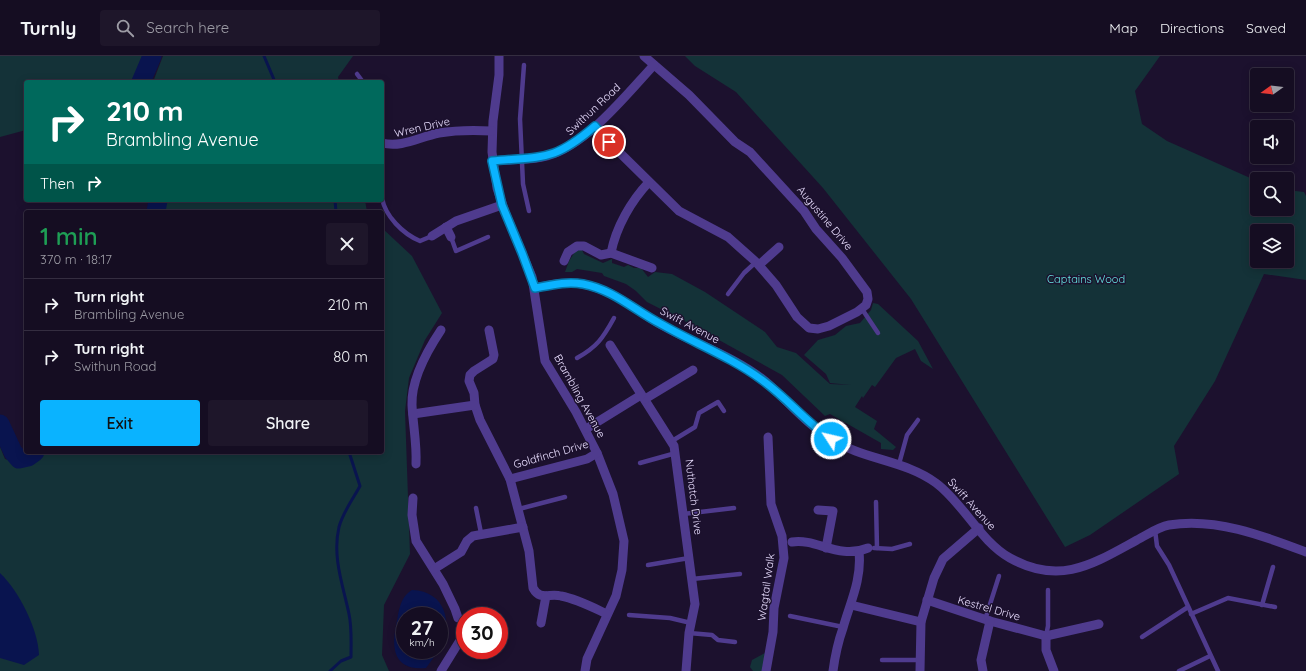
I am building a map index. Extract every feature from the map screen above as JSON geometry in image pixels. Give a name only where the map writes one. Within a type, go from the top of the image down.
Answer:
[{"type":"street","name":"Brambling Avenue","points":[[499,56],[499,75],[492,131],[492,161],[502,205],[535,288],[545,361],[586,429],[598,453],[613,494],[624,542],[624,555],[620,583],[608,614],[587,659],[585,671]]},
{"type":"street","name":"Augustine Drive","points":[[644,56],[694,100],[735,142],[750,152],[804,211],[867,292],[868,299],[862,309]]},
{"type":"street","name":"Swithun Road","points":[[492,161],[534,159],[560,152],[572,145],[595,126],[654,65]]},
{"type":"street","points":[[595,126],[679,211],[728,237],[758,263],[785,296],[797,317],[812,330],[829,326],[862,309]]},
{"type":"street","name":"Wren Drive","points":[[384,144],[396,146],[452,131],[492,131]]},
{"type":"street","points":[[610,253],[615,237],[629,207],[649,182]]},
{"type":"street","points":[[432,236],[472,214],[502,205]]},
{"type":"street","points":[[446,227],[451,237]]},
{"type":"street","points":[[564,261],[568,252],[577,246],[584,246],[601,255],[610,253],[652,268]]},
{"type":"street","points":[[758,263],[779,246]]},
{"type":"street","name":"Swift Avenue","points":[[535,288],[571,283],[584,284],[614,294],[660,324],[742,366],[763,380],[814,427],[831,439],[866,456],[899,464],[922,474],[942,488],[989,541],[1009,558],[1041,570],[1054,571],[1080,569],[1093,564],[1167,525],[1210,525],[1236,530],[1306,552]]},
{"type":"street","points":[[416,464],[413,393],[424,360],[441,330]]},
{"type":"street","name":"Goldfinch Drive","points":[[489,330],[494,355],[493,359],[474,371],[470,375],[469,381],[474,393],[475,405],[480,420],[510,478],[529,551],[533,588],[536,593],[541,596],[546,596]]},
{"type":"street","name":"Nuthatch Drive","points":[[610,345],[672,441],[676,453],[695,604],[689,633],[686,671]]},
{"type":"street","points":[[586,429],[692,370]]},
{"type":"street","points":[[413,414],[475,405]]},
{"type":"street","name":"Wagtail Walk","points":[[766,671],[773,632],[774,608],[784,558],[782,536],[771,504],[768,437]]},
{"type":"street","name":"Goldfinch Drive","points":[[510,478],[587,459],[598,453]]},
{"type":"street","points":[[413,498],[412,515],[416,541],[449,596],[456,613]]},
{"type":"street","points":[[818,510],[833,510],[826,548]]},
{"type":"street","points":[[434,570],[461,552],[467,541],[473,536],[481,533],[522,527]]},
{"type":"street","points":[[920,671],[921,622],[934,578],[941,563],[979,528]]},
{"type":"street","points":[[792,542],[800,541],[826,548],[859,552],[872,548]]},
{"type":"street","points":[[832,671],[843,627],[851,605],[859,569],[859,552]]},
{"type":"street","points":[[541,623],[546,596],[559,595],[582,602],[608,614]]},
{"type":"street","name":"Kestrel Drive","points":[[927,600],[987,621],[1046,636]]},
{"type":"street","points":[[851,605],[921,622]]},
{"type":"street","points":[[983,671],[981,660],[987,621]]},
{"type":"street","points":[[1054,671],[1046,650],[1046,636],[1099,624]]},
{"type":"street","points":[[441,671],[456,647]]},
{"type":"lane","points":[[524,65],[523,89],[520,98],[522,159],[523,184],[529,211]]},
{"type":"lane","points":[[357,74],[362,80]]},
{"type":"lane","points":[[383,202],[387,213],[410,235],[420,241],[432,236]]},
{"type":"lane","points":[[451,237],[456,251],[488,237]]},
{"type":"lane","points":[[728,294],[744,273],[758,263]]},
{"type":"lane","points":[[862,309],[878,334]]},
{"type":"lane","points":[[577,358],[591,350],[603,338],[614,318]]},
{"type":"lane","points":[[603,338],[610,345]]},
{"type":"lane","points":[[672,441],[694,427],[700,413],[718,402],[724,411]]},
{"type":"lane","points":[[899,464],[907,435],[918,420]]},
{"type":"lane","points":[[640,463],[676,453]]},
{"type":"lane","points":[[519,509],[565,497]]},
{"type":"lane","points":[[876,502],[872,548],[892,549],[910,544]]},
{"type":"lane","points":[[476,508],[481,533]]},
{"type":"lane","points":[[683,514],[734,508]]},
{"type":"lane","points":[[1155,530],[1158,546],[1166,558],[1218,671]]},
{"type":"lane","points":[[648,565],[689,558]]},
{"type":"lane","points":[[1262,605],[1273,567]]},
{"type":"lane","points":[[692,579],[740,574]]},
{"type":"lane","points":[[987,621],[999,576]]},
{"type":"lane","points":[[1046,636],[1048,626],[1048,590]]},
{"type":"lane","points":[[1191,614],[1228,598],[1275,607]]},
{"type":"lane","points":[[1142,637],[1188,607]]},
{"type":"lane","points":[[629,615],[670,618],[691,623]]},
{"type":"lane","points":[[790,616],[843,627]]},
{"type":"lane","points":[[689,633],[712,635],[718,640],[735,642]]},
{"type":"lane","points":[[1179,671],[1210,656]]},
{"type":"lane","points":[[882,660],[920,660]]},
{"type":"green space","points":[[0,56],[146,56],[136,80],[24,80],[24,131],[0,137]]},
{"type":"green space","points":[[163,56],[353,56],[338,77],[339,80],[154,80]]},
{"type":"green space","name":"Captains Wood","points":[[685,56],[1160,56],[1135,91],[1142,124],[1167,141],[1250,178],[1250,216],[1294,216],[1294,191],[1304,192],[1306,196],[1306,280],[1264,274],[1215,381],[1174,446],[1179,474],[1090,535],[1065,547],[911,299],[823,188],[736,92],[695,66]]},
{"type":"green space","points":[[166,202],[365,202],[367,210],[164,210]]},
{"type":"green space","points":[[384,230],[412,256],[442,313],[425,340],[409,378],[405,411],[410,554],[384,605],[382,655],[389,671],[0,671],[0,447],[5,459],[24,465],[40,454],[384,454]]},
{"type":"green space","points":[[576,250],[582,250],[584,254],[603,263],[612,259],[612,263],[624,267],[628,265],[634,268],[641,268],[648,277],[655,272],[672,274],[705,292],[765,332],[777,347],[796,353],[830,384],[851,385],[830,383],[826,374],[804,355],[818,340],[835,335],[846,326],[860,323],[871,310],[873,303],[878,304],[918,341],[933,369],[921,361],[915,349],[896,358],[875,387],[872,385],[863,398],[862,396],[855,407],[877,421],[874,429],[896,447],[893,450],[881,449],[881,443],[830,414],[825,416],[782,375],[647,302],[626,284],[604,276],[602,273],[577,269],[572,272],[565,272],[569,261]]},
{"type":"green space","points":[[765,653],[762,671],[753,671],[750,667],[752,660]]},
{"type":"shaded area","points":[[0,573],[14,590],[26,611],[38,645],[39,655],[24,665],[0,658]]},
{"type":"shaded area","points":[[412,590],[424,592],[433,596],[442,607],[400,607],[404,597]]},
{"type":"shaded area","points":[[396,629],[396,653],[394,643]]},
{"type":"shaded area","points":[[400,659],[432,659],[426,668],[408,666]]},
{"type":"waterway","points":[[142,80],[152,56]]},
{"type":"waterway","points":[[264,56],[274,80]]},
{"type":"waterway","points":[[156,210],[158,202]]},
{"type":"waterway","points":[[335,202],[336,210]]},
{"type":"waterway","points":[[0,424],[13,452],[19,459],[28,457],[32,454]]},
{"type":"waterway","points":[[330,671],[341,661],[351,657],[350,619],[339,571],[337,549],[337,538],[341,521],[360,486],[350,454]]},
{"type":"route","points":[[609,142],[595,126],[572,145],[560,152],[534,159],[504,159],[492,161],[502,205],[532,277],[535,288],[571,283],[584,284],[614,294],[660,324],[742,366],[763,380],[814,427],[831,439]]}]
